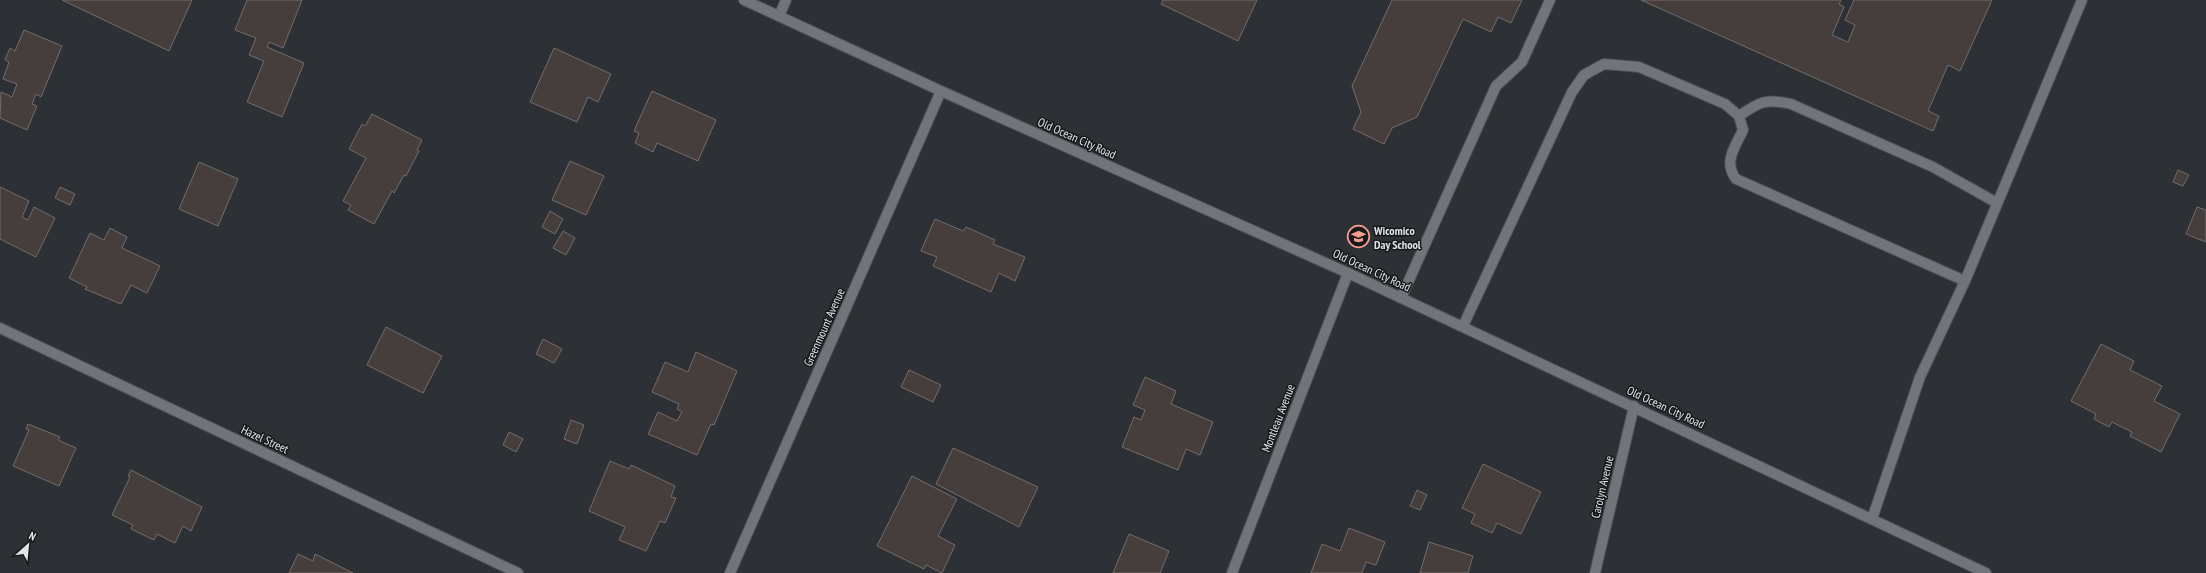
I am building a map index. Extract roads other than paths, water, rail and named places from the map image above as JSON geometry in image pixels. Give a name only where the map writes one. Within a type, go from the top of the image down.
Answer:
[{"type":"street","name":"Old Ocean City Road","points":[[744,0],[941,91],[1463,326],[1986,573]]},
{"type":"street","points":[[779,16],[786,0]]},
{"type":"street","points":[[1401,298],[1496,86],[1522,62],[1550,0]]},
{"type":"street","points":[[1872,519],[1920,377],[1965,281],[2082,0]]},
{"type":"street","points":[[1463,326],[1572,92],[1584,75],[1604,64],[1639,67],[1725,104],[1739,116],[1743,130],[1730,165],[1730,170],[1736,179],[1965,281]]},
{"type":"street","name":"Greenmount Avenue","points":[[730,573],[941,91]]},
{"type":"street","points":[[1739,116],[1759,103],[1774,100],[1791,104],[1933,167],[1997,203]]},
{"type":"street","name":"Montleau Avenue","points":[[1232,573],[1348,273]]},
{"type":"street","name":"Hazel Street","points":[[0,328],[518,573]]},
{"type":"street","name":"Carolyn Avenue","points":[[1595,573],[1634,406]]},
{"type":"place","name":"Wicomico Day School","points":[[1358,237]]}]
